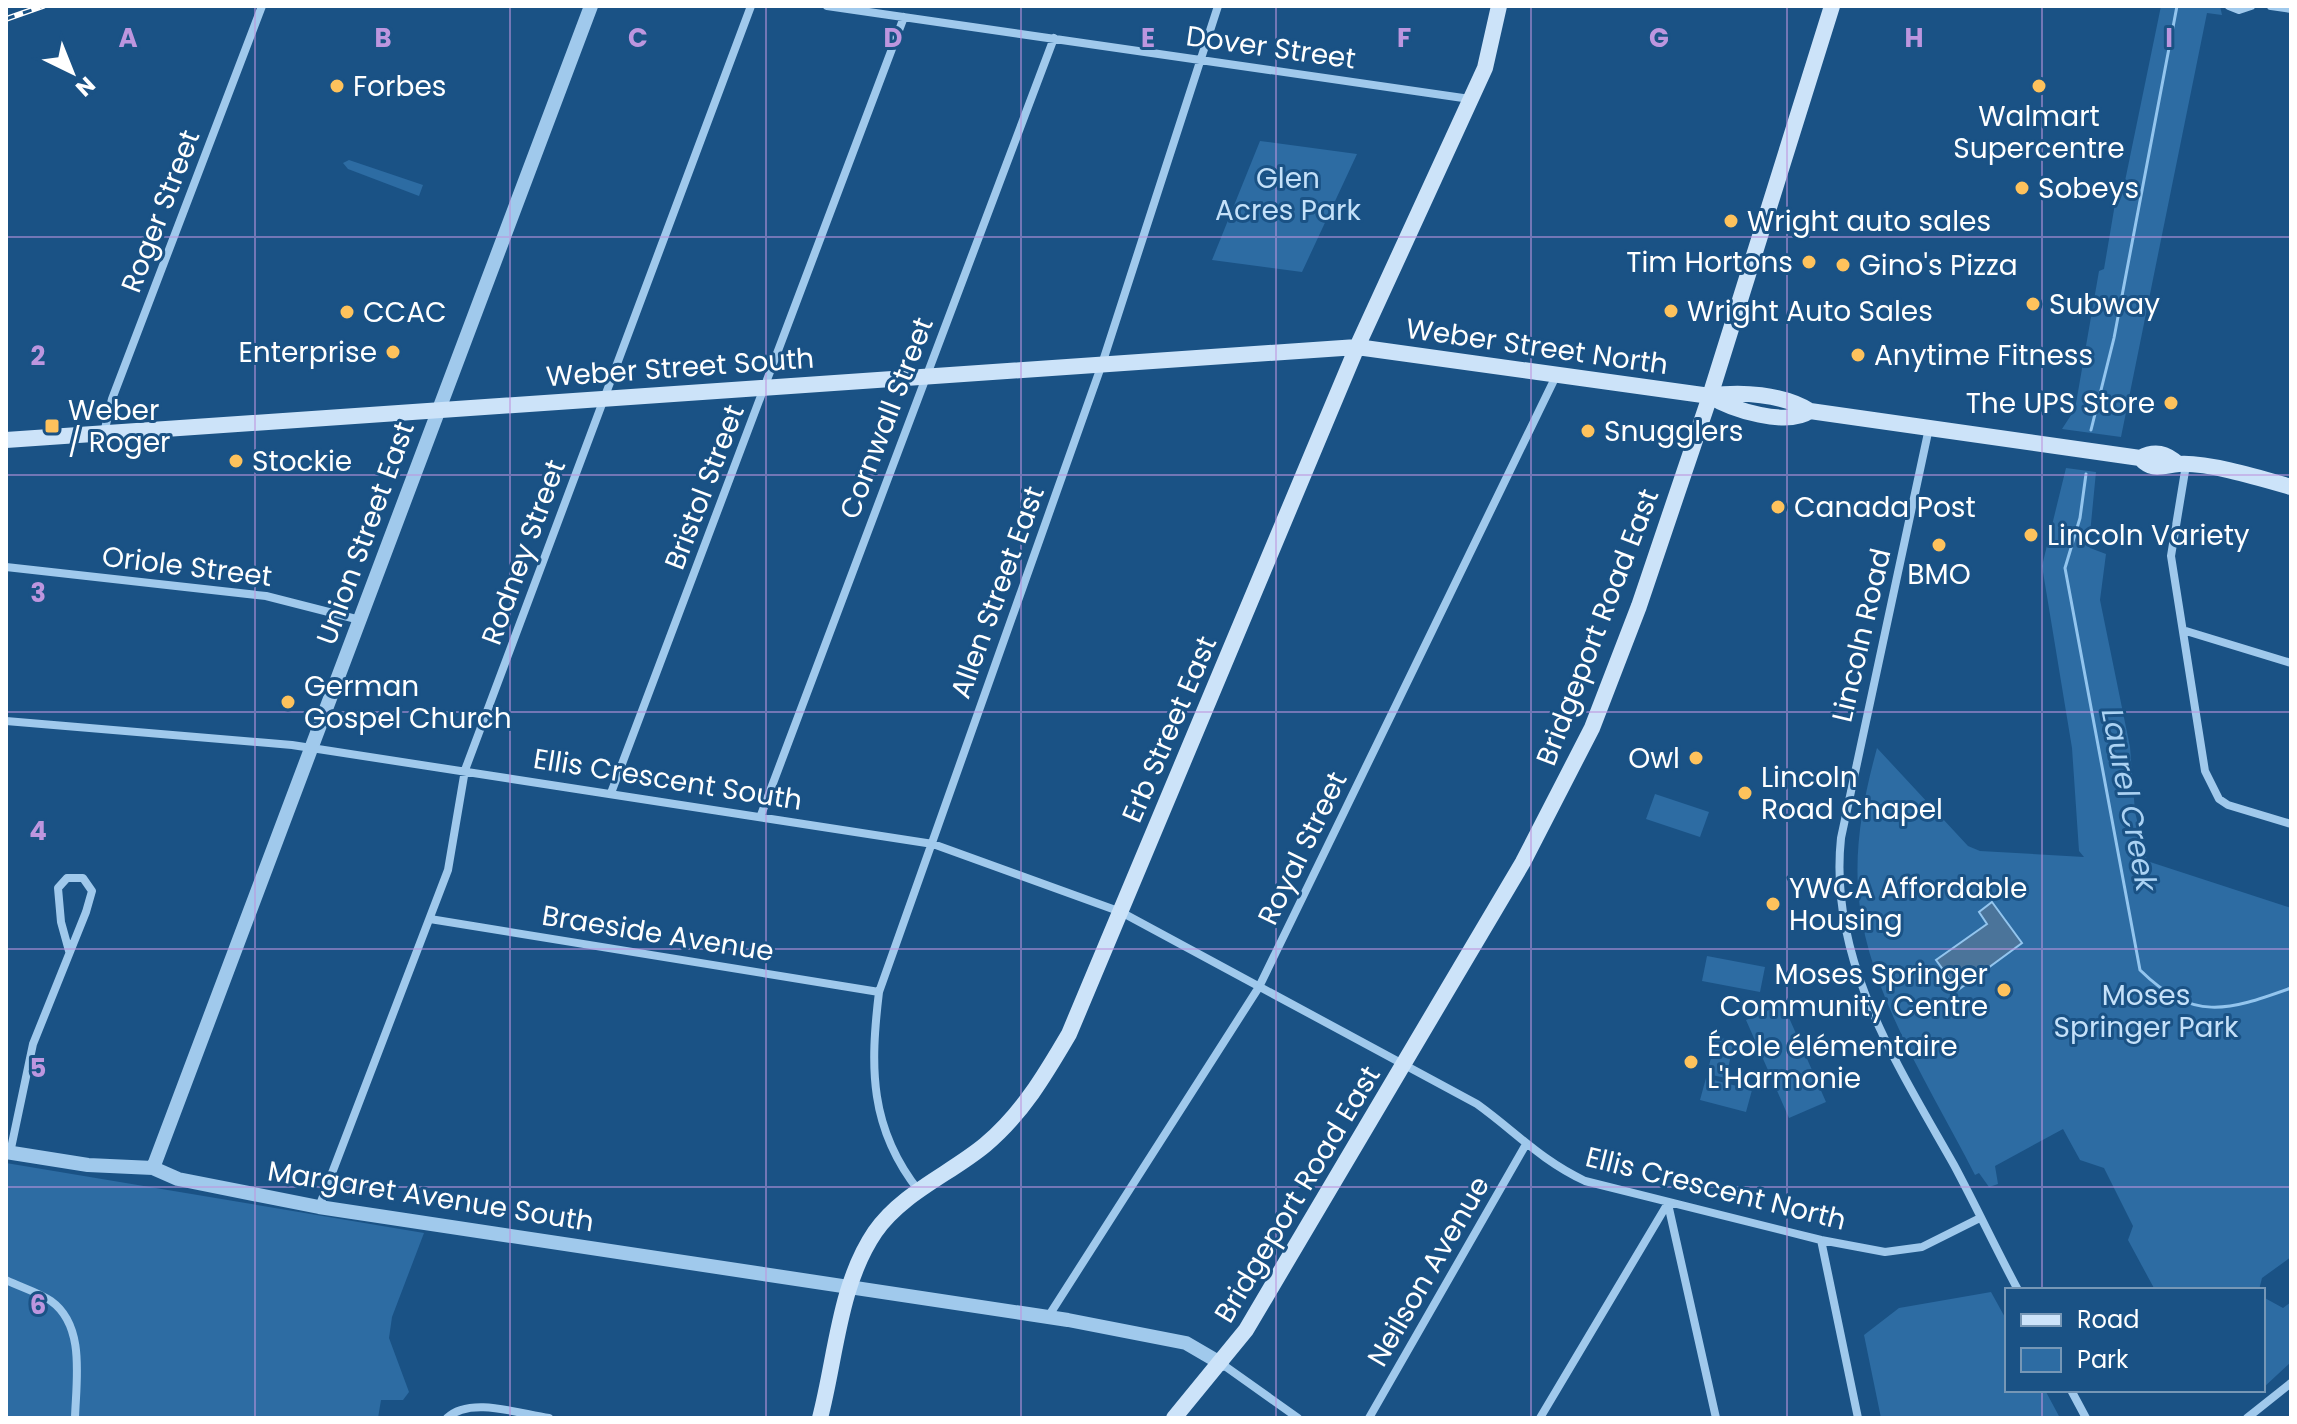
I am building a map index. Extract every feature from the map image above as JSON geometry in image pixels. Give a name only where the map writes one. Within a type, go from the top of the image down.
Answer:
[{"type":"main road","name":"Erb Street East","points":[[820,1418],[850,1287],[863,1252],[876,1230],[919,1191],[982,1147],[1024,1106],[1069,1034],[1357,347],[1470,99],[1493,43],[1499,6]]},
{"type":"main road","name":"Bridgeport Road East","points":[[1174,1418],[1222,1364],[1246,1330],[1405,1067],[1538,836],[1592,728],[1639,606],[1710,396],[1832,6]]},
{"type":"main road","name":"Weber Street South","points":[[6,440],[1357,347]]},
{"type":"main road","name":"Weber Street North","points":[[1357,347],[1710,396],[1733,392],[1799,404],[1810,411],[2140,458],[2154,468],[2182,465],[2291,487]]},
{"type":"street","name":"Roger Street","points":[[104,434],[112,399],[262,6]]},
{"type":"street","name":"Union Street East","points":[[153,1168],[314,749],[591,6]]},
{"type":"street","name":"Rodney Street","points":[[319,1207],[448,870],[465,770],[751,6]]},
{"type":"street","name":"Dover Street","points":[[827,6],[1470,99]]},
{"type":"street","name":"Allen Street East","points":[[919,1191],[897,1158],[877,1106],[872,1062],[879,992],[1102,364],[1218,6]]},
{"type":"street","points":[[2229,6],[2239,10],[2251,6]]},
{"type":"street","points":[[2271,6],[2291,9]]},
{"type":"street","name":"Bristol Street","points":[[611,793],[904,17]]},
{"type":"street","name":"Cornwall Street","points":[[761,815],[1054,38]]},
{"type":"street","name":"Royal Street","points":[[1048,1317],[1259,987],[1556,376]]},
{"type":"street","name":"Lincoln Road","points":[[1929,428],[1857,751],[1841,838],[1838,879],[1849,952],[1874,1015],[2017,1288]]},
{"type":"street","points":[[2182,465],[2171,556],[2186,631],[2205,771],[2211,787],[2228,805],[2291,824]]},
{"type":"street","name":"Oriole Street","points":[[6,567],[266,596],[360,620]]},
{"type":"street","points":[[2186,631],[2291,663]]},
{"type":"street","name":"Ellis Crescent South","points":[[6,721],[314,749],[761,815],[933,844],[1121,912]]},
{"type":"street","points":[[8,1152],[33,1044],[69,951],[92,891],[83,878],[67,878],[58,888],[61,922],[69,951]]},
{"type":"street","name":"Ellis Crescent North","points":[[1121,912],[1477,1104],[1525,1146],[1585,1181],[1821,1240],[1885,1252],[1903,1251],[1942,1239],[1980,1218]]},
{"type":"street","name":"Braeside Avenue","points":[[430,919],[879,992]]},
{"type":"street","name":"Neilson Avenue","points":[[1369,1418],[1525,1146]]},
{"type":"street","name":"Margaret Avenue South","points":[[8,1152],[88,1165],[153,1168],[178,1179],[319,1207],[1048,1317],[1186,1343],[1222,1364]]},
{"type":"street","points":[[1540,1418],[1668,1203]]},
{"type":"street","points":[[1668,1203],[1716,1418]]},
{"type":"street","points":[[1821,1240],[1858,1418]]},
{"type":"street","points":[[6,1280],[51,1301],[68,1317],[75,1342],[75,1418]]},
{"type":"street","points":[[1222,1364],[1298,1418]]},
{"type":"street","points":[[2251,1417],[2291,1383]]},
{"type":"street","points":[[2072,1392],[2086,1418]]},
{"type":"street","points":[[447,1418],[457,1410],[484,1408],[549,1418]]},
{"type":"green space","points":[[2161,6],[2220,6],[2222,15],[2207,13],[2121,437],[2062,429],[2075,409],[2099,271],[2104,269],[2119,180],[2125,181]]},
{"type":"green space","name":"Glen Acres Park","points":[[1260,141],[1357,154],[1302,272],[1212,260]]},
{"type":"green space","points":[[349,160],[423,185],[419,196],[348,169],[343,163]]},
{"type":"green space","name":"Moses Springer Park","points":[[2066,468],[2096,472],[2089,544],[2090,548],[2106,554],[2100,600],[2130,747],[2135,812],[2147,861],[2291,908],[2291,1257],[2262,1278],[2260,1288],[2154,1288],[2128,1240],[2133,1226],[2104,1168],[2080,1160],[2063,1129],[1995,1166],[1998,1184],[1989,1187],[1979,1173],[1975,1175],[1920,1072],[1872,962],[1858,887],[1858,852],[1865,799],[1877,748],[1968,846],[1980,851],[2084,857],[2079,851],[2072,748],[2042,566]]},
{"type":"green space","points":[[1655,794],[1709,812],[1700,837],[1646,819]]},
{"type":"green space","points":[[1707,956],[1765,967],[1760,992],[1702,981]]},
{"type":"green space","points":[[1783,1004],[1826,1102],[1789,1118],[1746,1020]]},
{"type":"green space","points":[[1716,1037],[1734,1041],[1726,1078],[1707,1074]]},
{"type":"green space","points":[[1706,1078],[1752,1090],[1746,1112],[1700,1100]]},
{"type":"green space","points":[[6,1163],[424,1233],[392,1317],[389,1338],[409,1392],[403,1400],[381,1400],[378,1418],[6,1418]]},
{"type":"green space","points":[[1991,1292],[2005,1317],[2005,1392],[2046,1392],[2060,1418],[1881,1418],[1864,1335],[1899,1308]]},
{"type":"green space","points":[[2265,1298],[2283,1308],[2291,1302],[2291,1362],[2265,1386]]},
{"type":"shaded area","points":[[1992,902],[2022,943],[1958,990],[1936,960],[1987,924],[1979,912]]},
{"type":"waterway","name":"Laurel Creek","points":[[2091,430],[2114,338],[2177,6]]},
{"type":"waterway","name":"Laurel Creek","points":[[2086,474],[2080,518],[2065,568],[2140,970],[2159,987],[2194,1005],[2229,1006],[2291,988]]},
{"type":"railway","points":[[6,19],[43,6]]},
{"type":"place","name":"Forbes","points":[[337,86]]},
{"type":"place","name":"Walmart Supercentre","points":[[2039,86]]},
{"type":"place","name":"Sobeys","points":[[2022,188]]},
{"type":"place","name":"Wright auto sales","points":[[1731,221]]},
{"type":"place","name":"Tim Hortons","points":[[1809,262]]},
{"type":"place","name":"Gino's Pizza","points":[[1843,265]]},
{"type":"place","name":"Subway","points":[[2033,304]]},
{"type":"place","name":"Wright Auto Sales","points":[[1671,311]]},
{"type":"place","name":"CCAC","points":[[347,312]]},
{"type":"place","name":"Enterprise","points":[[393,352]]},
{"type":"place","name":"Anytime Fitness","points":[[1858,355]]},
{"type":"place","name":"The UPS Store","points":[[2171,403]]},
{"type":"place","name":"Weber / Roger","points":[[52,426]]},
{"type":"place","name":"Snugglers","points":[[1588,431]]},
{"type":"place","name":"Stockie","points":[[236,461]]},
{"type":"place","name":"Canada Post","points":[[1778,507]]},
{"type":"place","name":"Lincoln Variety","points":[[2031,535]]},
{"type":"place","name":"BMO","points":[[1939,545]]},
{"type":"place","name":"German Gospel Church","points":[[288,702]]},
{"type":"place","name":"Owl","points":[[1696,758]]},
{"type":"place","name":"Lincoln Road Chapel","points":[[1745,793]]},
{"type":"place","name":"YWCA Affordable Housing","points":[[1773,904]]},
{"type":"place","name":"Moses Springer Community Centre","points":[[2004,990]]},
{"type":"place","name":"École élémentaire L'Harmonie","points":[[1691,1062]]}]
